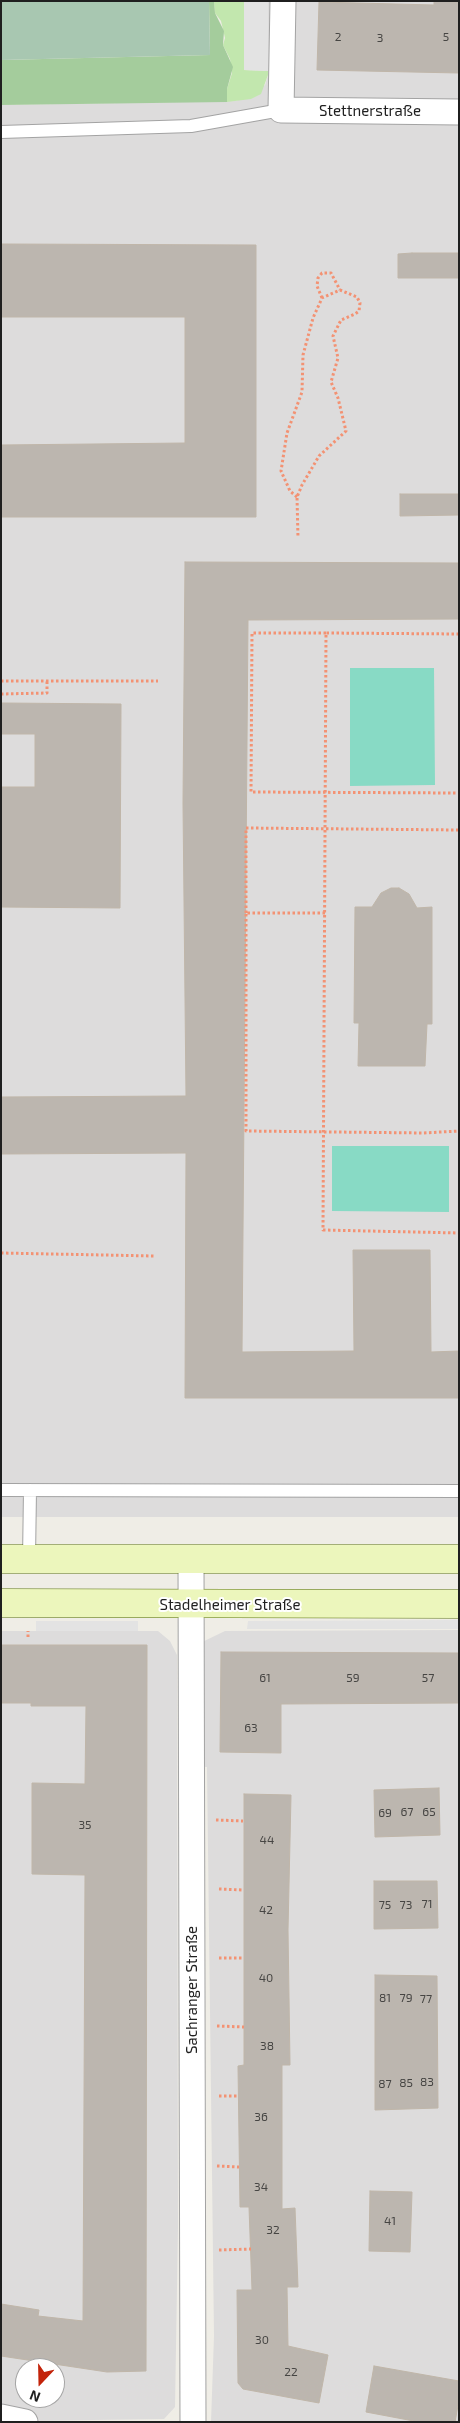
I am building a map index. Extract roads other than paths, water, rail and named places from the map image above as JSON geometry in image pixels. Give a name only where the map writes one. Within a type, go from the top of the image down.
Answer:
[{"type":"main road","points":[[1,1559],[459,1559]]},
{"type":"main road","name":"Stadelheimer Straße","points":[[1,1603],[191,1605],[459,1604]]},
{"type":"street","points":[[281,110],[283,1]]},
{"type":"street","name":"Stettnerstraße","points":[[281,110],[459,112]]},
{"type":"street","name":"Sachranger Straße","points":[[191,1559],[193,2422]]},
{"type":"street","points":[[1,2417],[25,2422]]},
{"type":"lane","points":[[1,132],[192,126],[281,110]]},
{"type":"lane","points":[[1,1490],[459,1490]]},
{"type":"lane","points":[[30,1490],[30,1559]]}]
